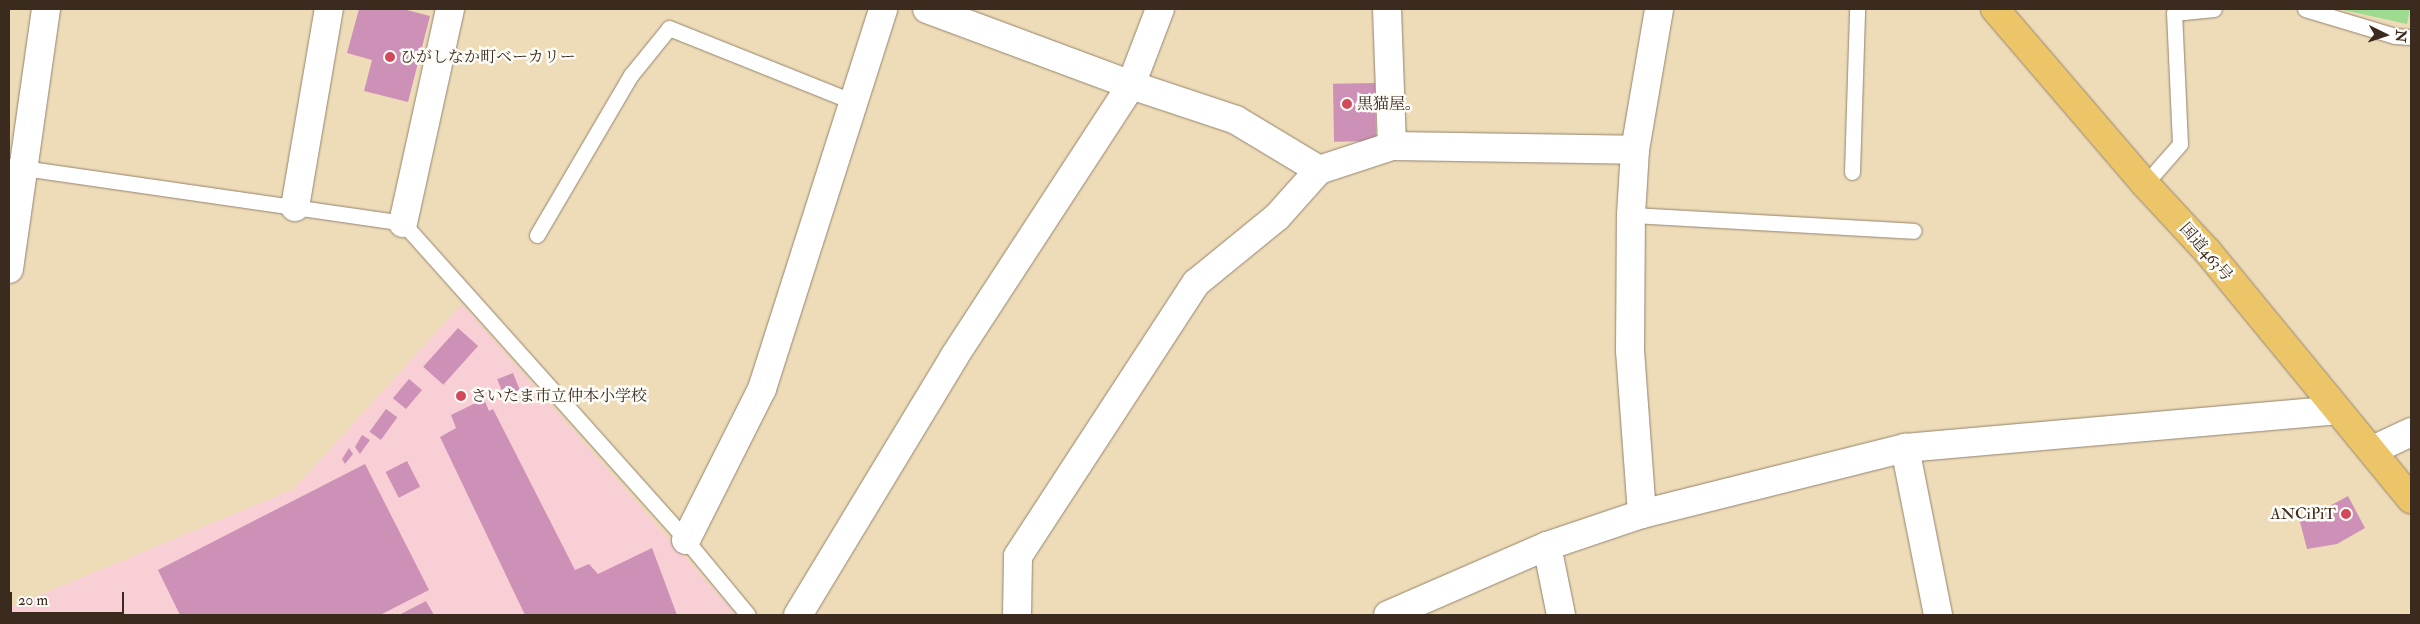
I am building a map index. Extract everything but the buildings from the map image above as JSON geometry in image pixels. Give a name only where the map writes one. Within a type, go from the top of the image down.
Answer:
[{"type":"highway","name":"国道463号","points":[[1995,9],[2145,184],[2208,252],[2336,410],[2373,450],[2411,499]]},
{"type":"street","points":[[9,269],[16,167],[46,9]]},
{"type":"street","points":[[295,207],[329,9]]},
{"type":"street","points":[[403,223],[450,9]]},
{"type":"street","points":[[686,540],[762,389],[883,9]]},
{"type":"street","points":[[927,9],[1131,85],[1236,120],[1319,170]]},
{"type":"street","points":[[798,615],[954,357],[1131,85],[1160,9]]},
{"type":"street","points":[[1387,9],[1392,146]]},
{"type":"street","points":[[1642,514],[1630,351],[1631,215],[1635,150],[1659,9]]},
{"type":"street","points":[[1017,615],[1018,556],[1196,283],[1277,217],[1319,170],[1392,146],[1635,150]]},
{"type":"street","points":[[1388,615],[1547,546],[1642,514],[1905,448],[2336,410]]},
{"type":"street","points":[[2373,450],[2411,432]]},
{"type":"street","points":[[1905,448],[1938,615]]},
{"type":"street","points":[[1547,546],[1561,615]]},
{"type":"lane","points":[[1852,172],[1857,9]]},
{"type":"lane","points":[[2145,184],[2180,144],[2174,13],[2214,9]]},
{"type":"lane","points":[[2304,9],[2395,36],[2411,37]]},
{"type":"lane","points":[[537,235],[631,75],[669,28],[854,102]]},
{"type":"lane","points":[[16,167],[403,223],[686,540],[748,615]]},
{"type":"lane","points":[[1631,215],[1914,231]]},
{"type":"shaded area","name":"さいたま市立仲本小学校","points":[[462,304],[736,615],[9,615],[9,608],[294,489]]},
{"type":"green space","points":[[2339,9],[2410,9],[2407,24]]},
{"type":"place","name":"ひがしなか町ベーカリー","points":[[390,57]]},
{"type":"place","name":"黒猫屋。","points":[[1347,104]]},
{"type":"place","name":"さいたま市立仲本小学校","points":[[461,396]]},
{"type":"place","name":"ANCiPiT","points":[[2346,514]]}]
